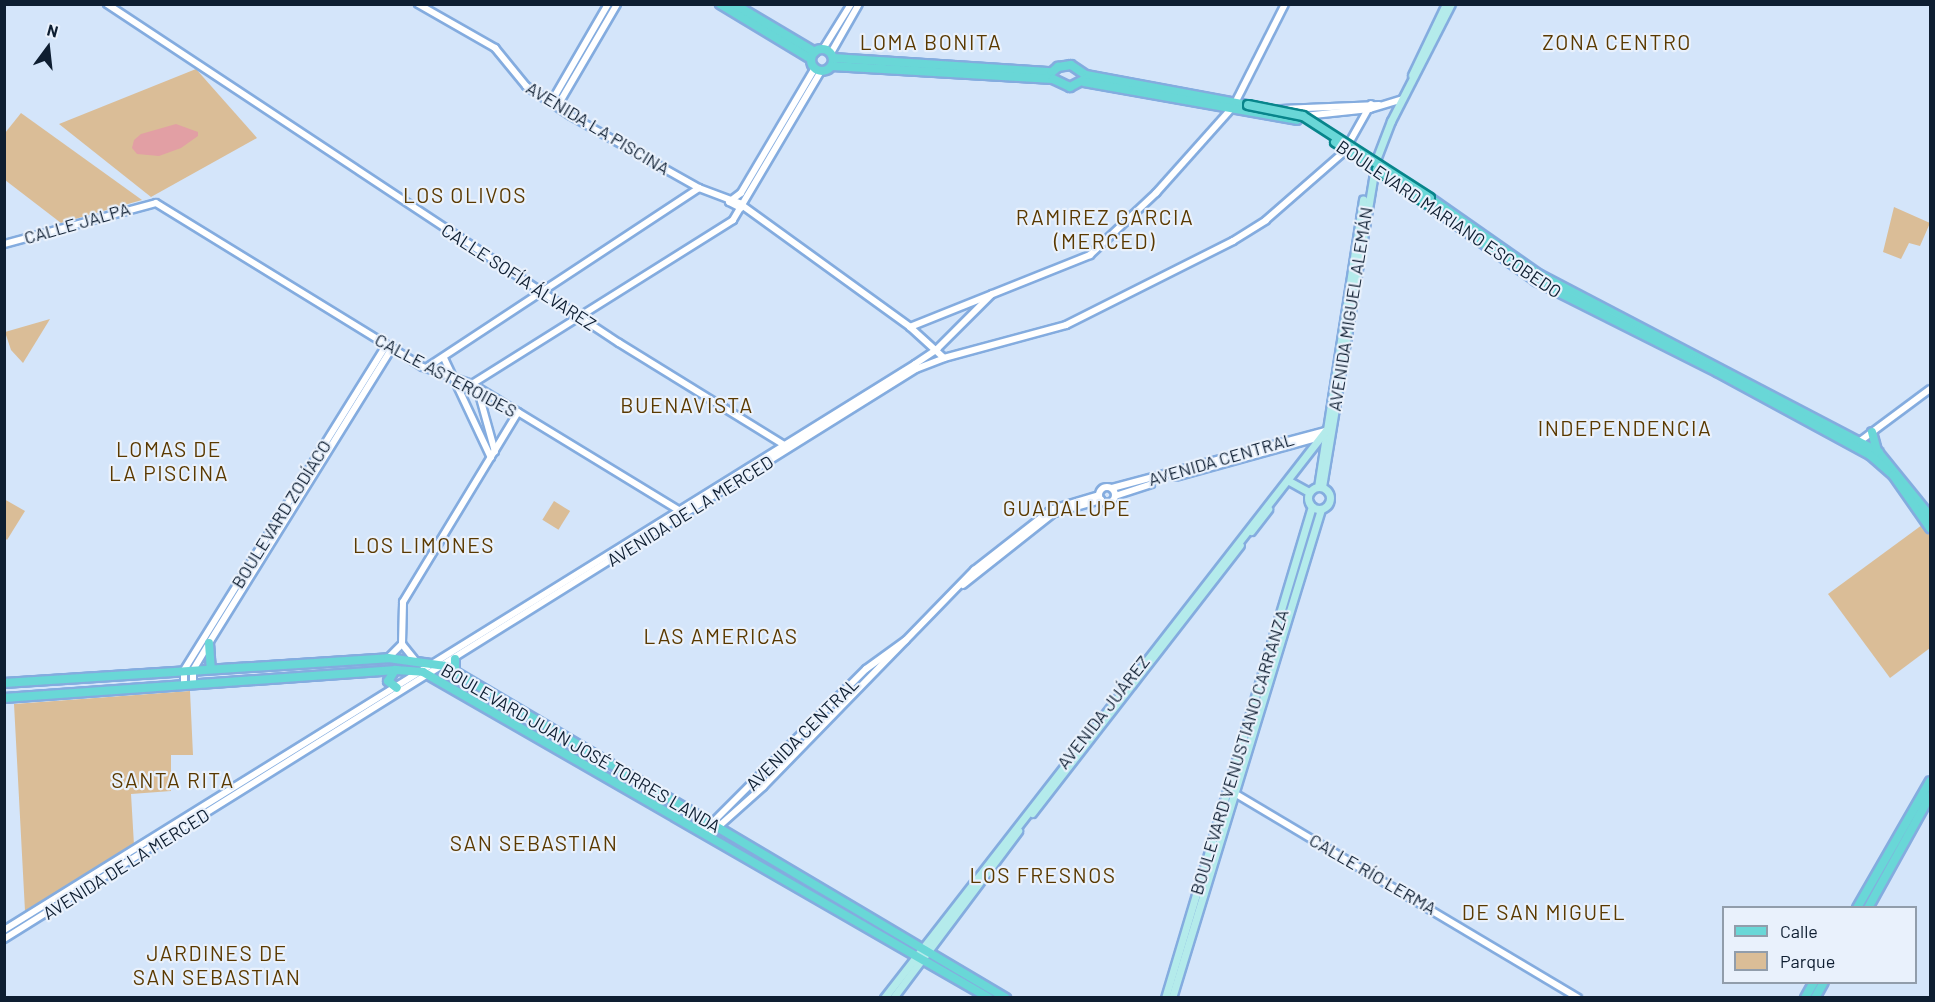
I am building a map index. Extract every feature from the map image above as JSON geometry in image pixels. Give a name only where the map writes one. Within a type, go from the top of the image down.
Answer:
[{"type":"main road","points":[[720,4],[824,56],[1052,76],[1070,87],[1085,79],[1071,65],[1058,67],[1052,76]]},
{"type":"main road","points":[[734,4],[824,56]]},
{"type":"main road","name":"AVENIDA MIGUEL ALEMÁN","points":[[1327,434],[1376,160],[1446,4]]},
{"type":"main road","name":"AVENIDA MIGUEL ALEMÁN","points":[[1321,509],[1330,497],[1320,487],[1349,282],[1372,158],[1451,4]]},
{"type":"main road","points":[[818,70],[824,56]]},
{"type":"main road","points":[[818,70],[824,56]]},
{"type":"main road","name":"BOULEVARD MARIANO ESCOBEDO","points":[[1085,79],[1234,104],[1294,119],[1428,200]]},
{"type":"main road","name":"BOULEVARD MARIANO ESCOBEDO","points":[[1234,104],[1303,116],[1428,200],[1536,281],[1878,452],[1929,519]]},
{"type":"main road","points":[[1358,258],[1366,263]]},
{"type":"main road","points":[[1872,432],[1878,452]]},
{"type":"main road","name":"AVENIDA JUÁREZ","points":[[884,998],[918,958],[1327,434]]},
{"type":"main road","name":"AVENIDA JUÁREZ","points":[[924,950],[1327,434]]},
{"type":"main road","name":"BOULEVARD MARIANO ESCOBEDO","points":[[1857,443],[1882,464],[1929,519]]},
{"type":"main road","points":[[1289,480],[1309,492],[1312,506],[1321,509]]},
{"type":"main road","points":[[1309,492],[1320,487]]},
{"type":"main road","name":"BOULEVARD VENUSTIANO CARRANZA","points":[[1172,998],[1312,506]]},
{"type":"main road","name":"BOULEVARD VENUSTIANO CARRANZA","points":[[1165,998],[1321,509]]},
{"type":"main road","points":[[209,644],[211,669]]},
{"type":"main road","name":"BOULEVARD JUAN JOSÉ TORRES LANDA","points":[[4,682],[388,658],[436,663],[445,666],[532,719],[793,869],[1006,998]]},
{"type":"main road","points":[[454,659],[455,673]]},
{"type":"main road","points":[[396,670],[388,681],[397,688]]},
{"type":"main road","name":"BOULEVARD JUAN JOSÉ TORRES LANDA","points":[[4,698],[396,670],[426,673],[989,998]]},
{"type":"main road","points":[[513,723],[522,712]]},
{"type":"main road","points":[[525,730],[532,719]]},
{"type":"main road","points":[[1858,906],[1930,781]]},
{"type":"main road","points":[[1869,906],[1930,796]]},
{"type":"main road","points":[[747,847],[781,867],[793,869]]},
{"type":"main road","name":"AVENIDA JUÁREZ","points":[[893,998],[918,958]]},
{"type":"main road","points":[[1805,998],[1813,984]]},
{"type":"main road","points":[[1815,998],[1823,984]]},
{"type":"street","name":"CALLE SOFÍA ÁLVAREZ","points":[[107,4],[543,292],[784,445]]},
{"type":"street","name":"AVENIDA LA PISCINA","points":[[418,4],[495,48],[521,82],[699,188],[729,202],[737,202],[741,208],[910,327],[937,349],[944,358]]},
{"type":"street","points":[[550,99],[608,4]]},
{"type":"street","points":[[561,106],[617,4]]},
{"type":"street","points":[[824,56],[851,4]]},
{"type":"street","points":[[824,56],[859,4]]},
{"type":"street","points":[[910,327],[1090,255],[1156,193],[1234,104],[1285,4]]},
{"type":"street","points":[[729,202],[741,193],[818,70]]},
{"type":"street","points":[[493,455],[475,386],[580,316],[729,224],[741,208],[818,70]]},
{"type":"street","points":[[1294,119],[1401,100]]},
{"type":"street","points":[[1234,104],[1295,110],[1373,106]]},
{"type":"street","name":"AVENIDA DE LA MERCED","points":[[4,930],[397,688],[445,666],[916,369],[944,358],[1056,328],[1209,255],[1266,220],[1326,169],[1348,147],[1373,106]]},
{"type":"street","points":[[426,368],[699,188]]},
{"type":"street","name":"CALLE ASTEROIDES","points":[[150,202],[426,368],[453,376],[475,386],[680,511]]},
{"type":"street","name":"CALLE JALPA","points":[[4,244],[150,202]]},
{"type":"street","name":"AVENIDA DE LA MERCED","points":[[4,939],[426,673],[436,663],[937,349],[992,294]]},
{"type":"street","name":"BOULEVARD ZODÍACO","points":[[193,670],[389,346]]},
{"type":"street","name":"BOULEVARD ZODÍACO","points":[[184,670],[389,346]]},
{"type":"street","points":[[444,358],[493,455]]},
{"type":"street","points":[[1857,443],[1930,389]]},
{"type":"street","points":[[414,659],[402,644],[401,615],[406,597],[518,412]]},
{"type":"street","name":"AVENIDA CENTRAL","points":[[1112,488],[1327,434]]},
{"type":"street","name":"AVENIDA CENTRAL","points":[[1114,496],[1327,434]]},
{"type":"street","points":[[1103,488],[1112,488],[1114,496],[1108,502],[1100,497],[1103,488]]},
{"type":"street","name":"AVENIDA CENTRAL","points":[[705,834],[732,816],[974,570],[1052,509],[1100,497]]},
{"type":"street","name":"AVENIDA CENTRAL","points":[[716,825],[726,810],[866,669],[906,640]]},
{"type":"street","points":[[388,658],[402,644]]},
{"type":"street","points":[[866,669],[872,676]]},
{"type":"street","points":[[184,670],[189,685]]},
{"type":"street","points":[[189,685],[193,670]]},
{"type":"street","name":"CALLE RÍO LERMA","points":[[1231,792],[1578,998]]},
{"type":"street","points":[[726,810],[732,816]]},
{"type":"green space","points":[[196,69],[257,138],[151,197],[59,124]]},
{"type":"green space","points":[[21,113],[142,200],[61,223],[5,180],[5,133]]},
{"type":"green space","points":[[1894,207],[1930,223],[1920,246],[1909,243],[1901,259],[1883,252]]},
{"type":"green space","points":[[50,319],[23,363],[11,350],[5,332]]},
{"type":"green space","points":[[4,499],[25,511],[7,540],[5,538]]},
{"type":"green space","points":[[554,501],[570,511],[558,530],[542,520]]},
{"type":"green space","points":[[1922,525],[1930,536],[1930,648],[1890,678],[1828,594]]},
{"type":"green space","points":[[190,691],[193,755],[171,755],[171,791],[131,794],[134,845],[25,911],[14,704]]},
{"type":"shaded area","points":[[176,124],[198,132],[198,136],[181,148],[159,156],[137,154],[132,148],[134,140],[141,134]]},
{"type":"district","name":"LOMA BONITA","points":[[931,42]]},
{"type":"district","name":"ZONA CENTRO","points":[[1617,42]]},
{"type":"district","name":"LOS OLIVOS","points":[[465,195]]},
{"type":"district","name":"RAMIREZ GARCIA (MERCED)","points":[[1105,229]]},
{"type":"district","name":"BUENAVISTA","points":[[687,405]]},
{"type":"district","name":"INDEPENDENCIA","points":[[1625,428]]},
{"type":"district","name":"LOMAS DE LA PISCINA","points":[[169,461]]},
{"type":"district","name":"GUADALUPE","points":[[1067,508]]},
{"type":"district","name":"LOS LIMONES","points":[[424,545]]},
{"type":"district","name":"LAS AMERICAS","points":[[721,636]]},
{"type":"district","name":"SANTA RITA","points":[[173,780]]},
{"type":"district","name":"SAN SEBASTIAN","points":[[534,843]]},
{"type":"district","name":"LOS FRESNOS","points":[[1043,875]]},
{"type":"district","name":"DE SAN MIGUEL","points":[[1544,912]]},
{"type":"district","name":"JARDINES DE SAN SEBASTIAN","points":[[217,965]]}]
